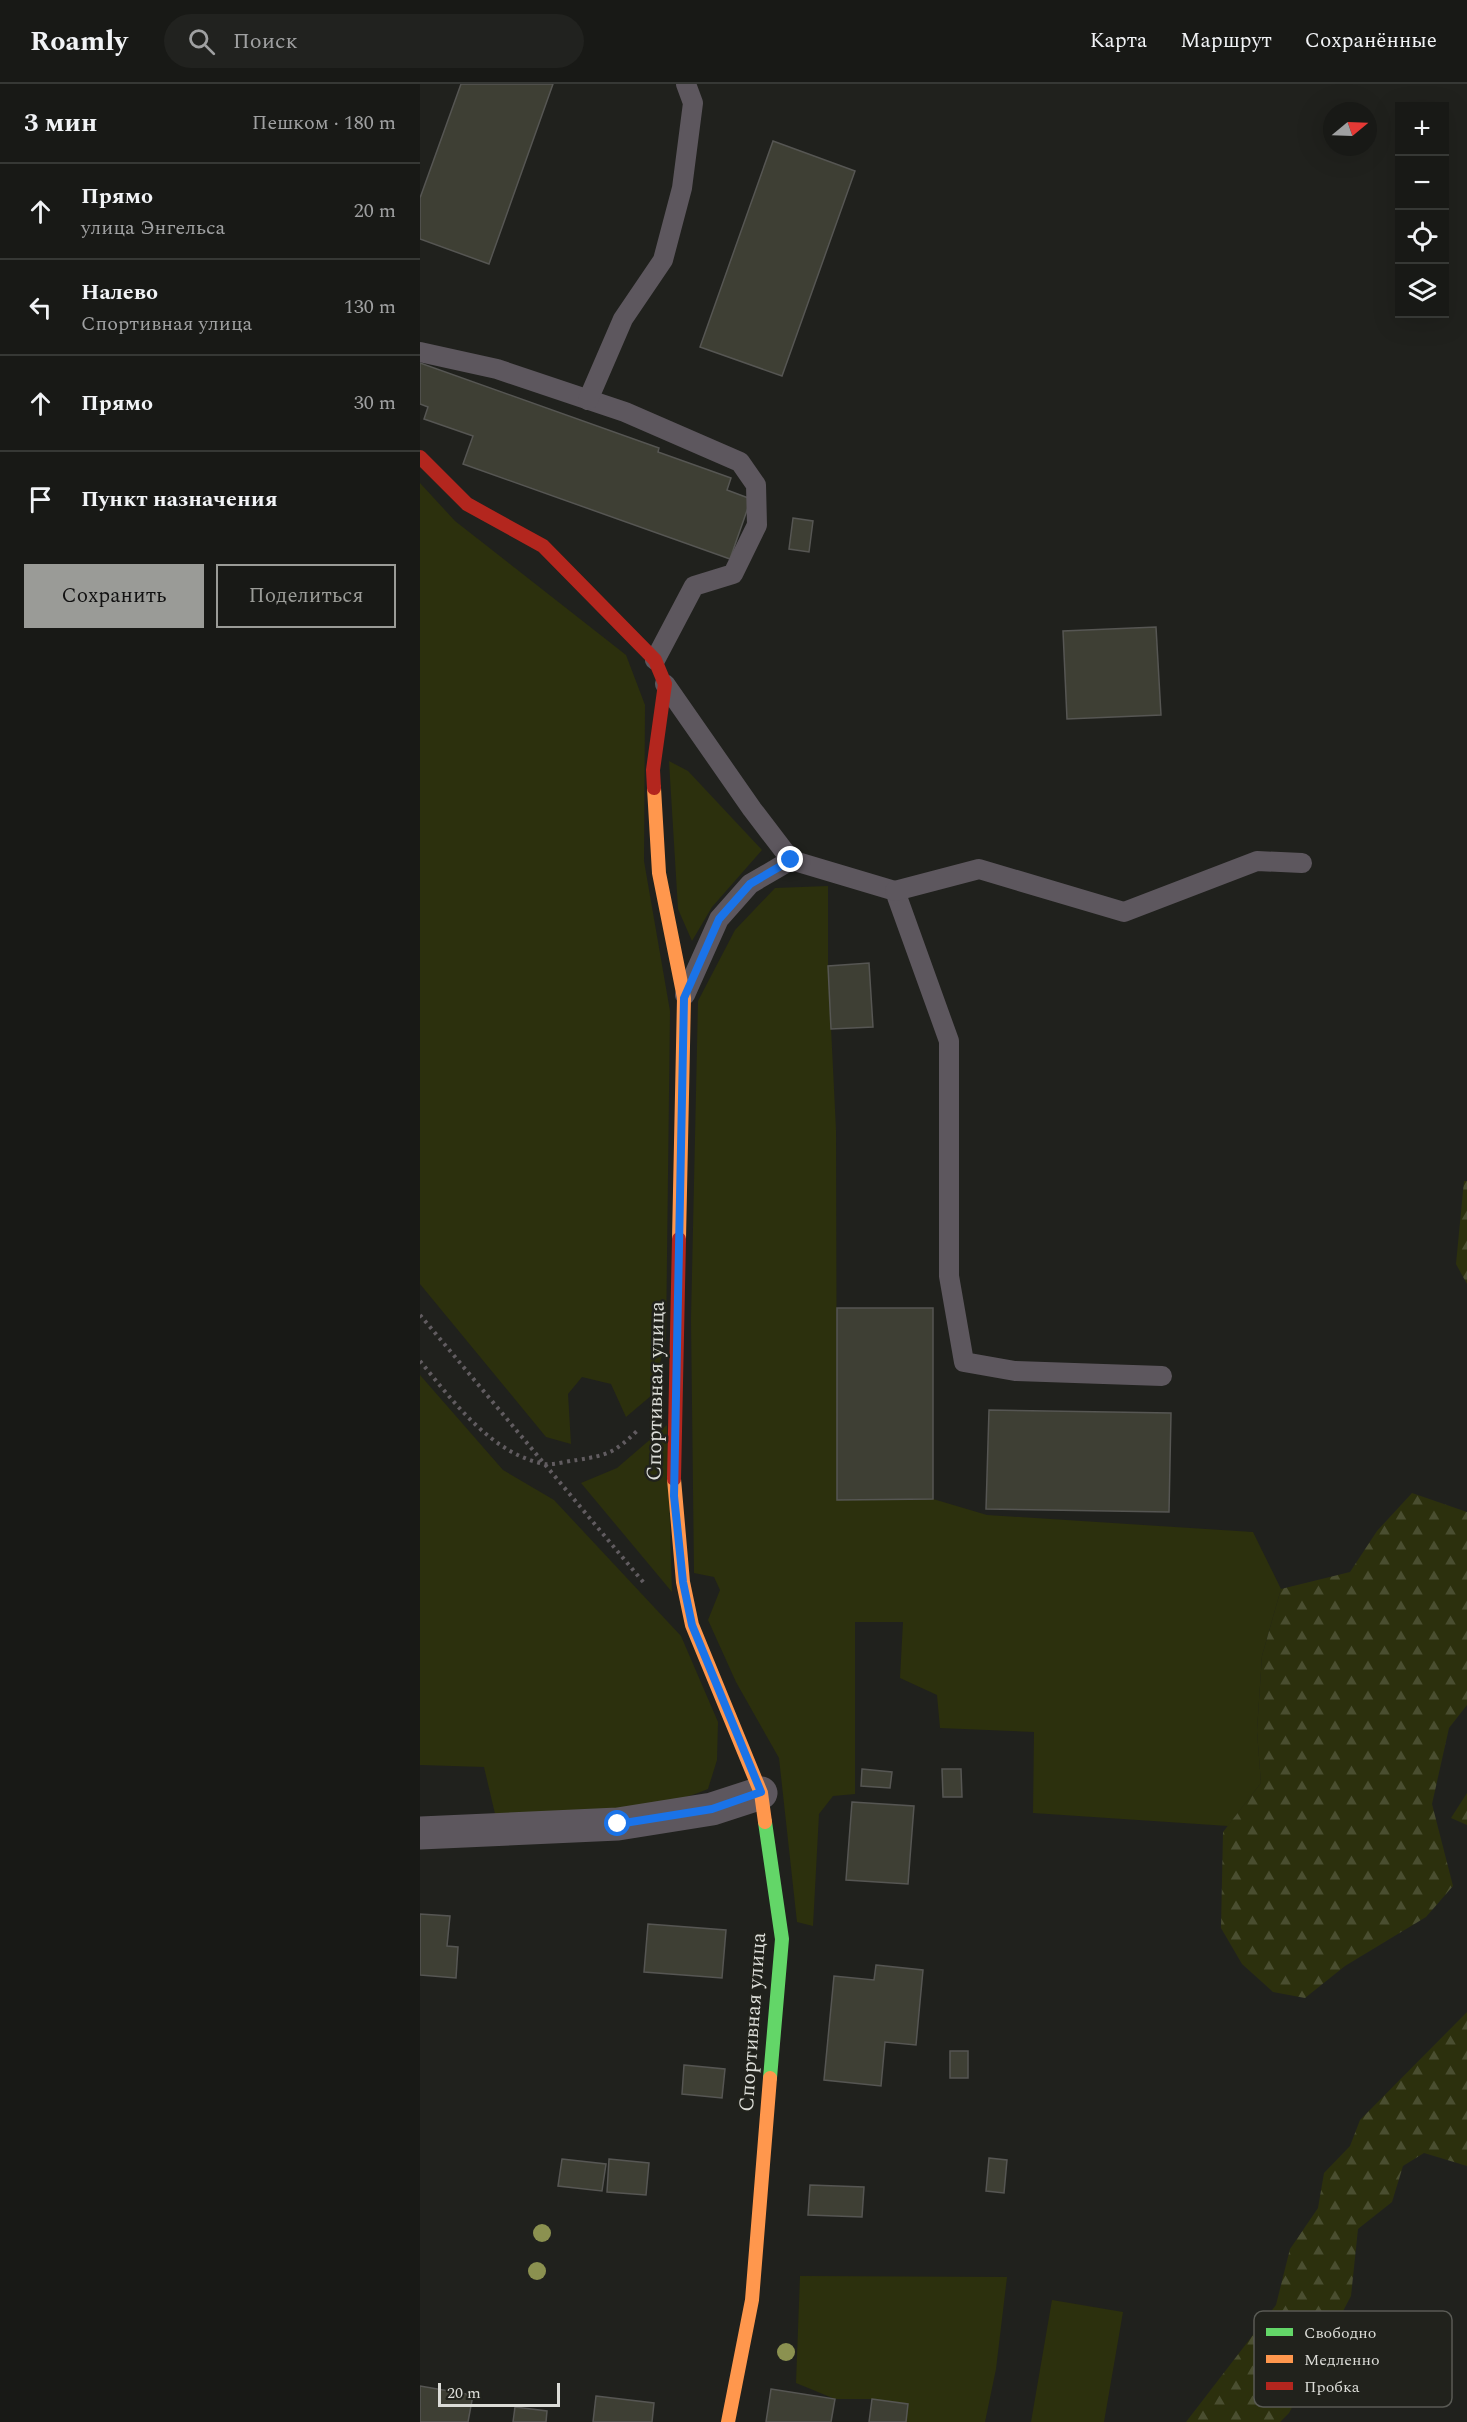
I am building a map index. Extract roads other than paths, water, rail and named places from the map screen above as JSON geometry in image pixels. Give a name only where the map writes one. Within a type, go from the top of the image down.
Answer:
[{"type":"street","points":[[420,457],[467,504],[543,546],[655,660],[665,684]]},
{"type":"street","name":"Спортивная улица","points":[[665,684],[653,770],[659,873],[684,998],[674,1496],[683,1582],[692,1625],[761,1792],[782,1939],[752,2301],[728,2422]]},
{"type":"street","points":[[420,1833],[618,1824],[712,1809],[761,1792]]},
{"type":"lane","points":[[588,400],[622,319],[663,260],[682,188],[693,103],[686,84]]},
{"type":"lane","points":[[420,352],[497,369],[625,412],[740,462],[756,485],[757,525],[733,574],[694,585],[655,660]]},
{"type":"lane","points":[[665,684],[752,809],[791,860],[895,891],[978,869],[1124,912],[1257,861],[1302,863]]},
{"type":"lane","points":[[684,998],[719,919],[750,884],[791,860]]},
{"type":"lane","points":[[895,891],[949,1041],[949,1276],[964,1362],[1015,1371],[1162,1376]]}]
